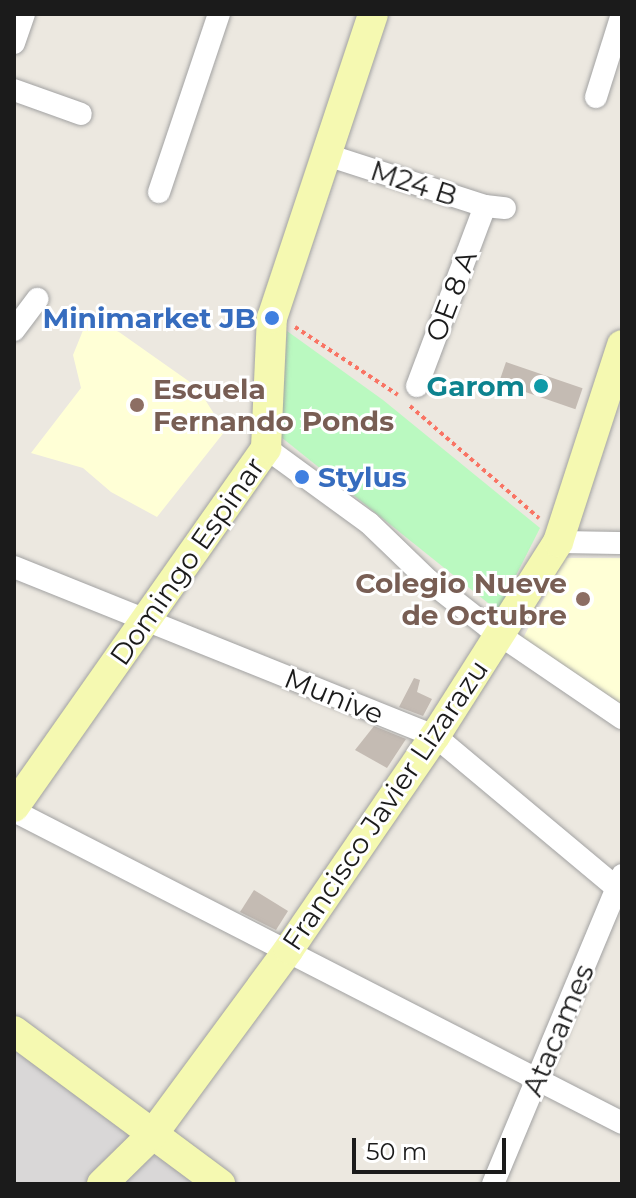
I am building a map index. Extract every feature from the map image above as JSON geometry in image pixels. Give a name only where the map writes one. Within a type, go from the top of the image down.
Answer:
[{"type":"street","points":[[14,43],[24,14]]},
{"type":"street","points":[[159,192],[219,14]]},
{"type":"street","name":"Domingo Espinar","points":[[14,809],[266,448],[272,318],[373,14]]},
{"type":"street","points":[[596,97],[622,14]]},
{"type":"street","points":[[14,90],[81,114]]},
{"type":"street","name":"M24 B","points":[[324,154],[495,207]]},
{"type":"street","name":"OE 8 A","points":[[417,386],[495,207]]},
{"type":"street","points":[[14,330],[37,299]]},
{"type":"street","name":"Francisco Javier Lizarazu","points":[[102,1184],[152,1135],[289,949],[435,736],[498,634],[552,534],[622,345]]},
{"type":"street","points":[[266,448],[369,523],[428,580],[498,634],[622,718]]},
{"type":"street","points":[[552,534],[622,543]]},
{"type":"street","name":"Munive","points":[[14,567],[435,736],[619,882]]},
{"type":"street","points":[[14,809],[622,1123]]},
{"type":"street","name":"Atacames","points":[[493,1184],[619,882]]},
{"type":"street","points":[[14,1031],[220,1184]]},
{"type":"path","points":[[285,321],[396,393],[552,534]]},
{"type":"shaded area","name":"Escuela Fernando Ponds","points":[[88,318],[119,332],[197,387],[225,431],[157,517],[111,492],[83,468],[31,453],[81,388],[73,355]]},
{"type":"shaded area","name":"Colegio Nueve de Octubre","points":[[565,558],[622,558],[622,704],[522,640]]},
{"type":"shaded area","points":[[14,1031],[223,1184],[14,1184]]},
{"type":"green space","points":[[287,331],[383,400],[540,528],[498,611],[281,437]]},
{"type":"building","name":"Garom","points":[[506,362],[583,388],[575,409],[499,383]]},
{"type":"building","points":[[414,678],[420,680],[417,692],[432,699],[423,716],[399,707]]},
{"type":"building","points":[[374,726],[406,739],[387,768],[355,750]]},
{"type":"building","points":[[254,890],[288,911],[276,930],[240,912]]},
{"type":"place","name":"Minimarket JB","points":[[272,318]]},
{"type":"place","name":"Garom","points":[[541,386]]},
{"type":"place","name":"Escuela Fernando Ponds","points":[[137,405]]},
{"type":"place","name":"Stylus","points":[[302,477]]},
{"type":"place","name":"Colegio Nueve de Octubre","points":[[583,599]]}]
